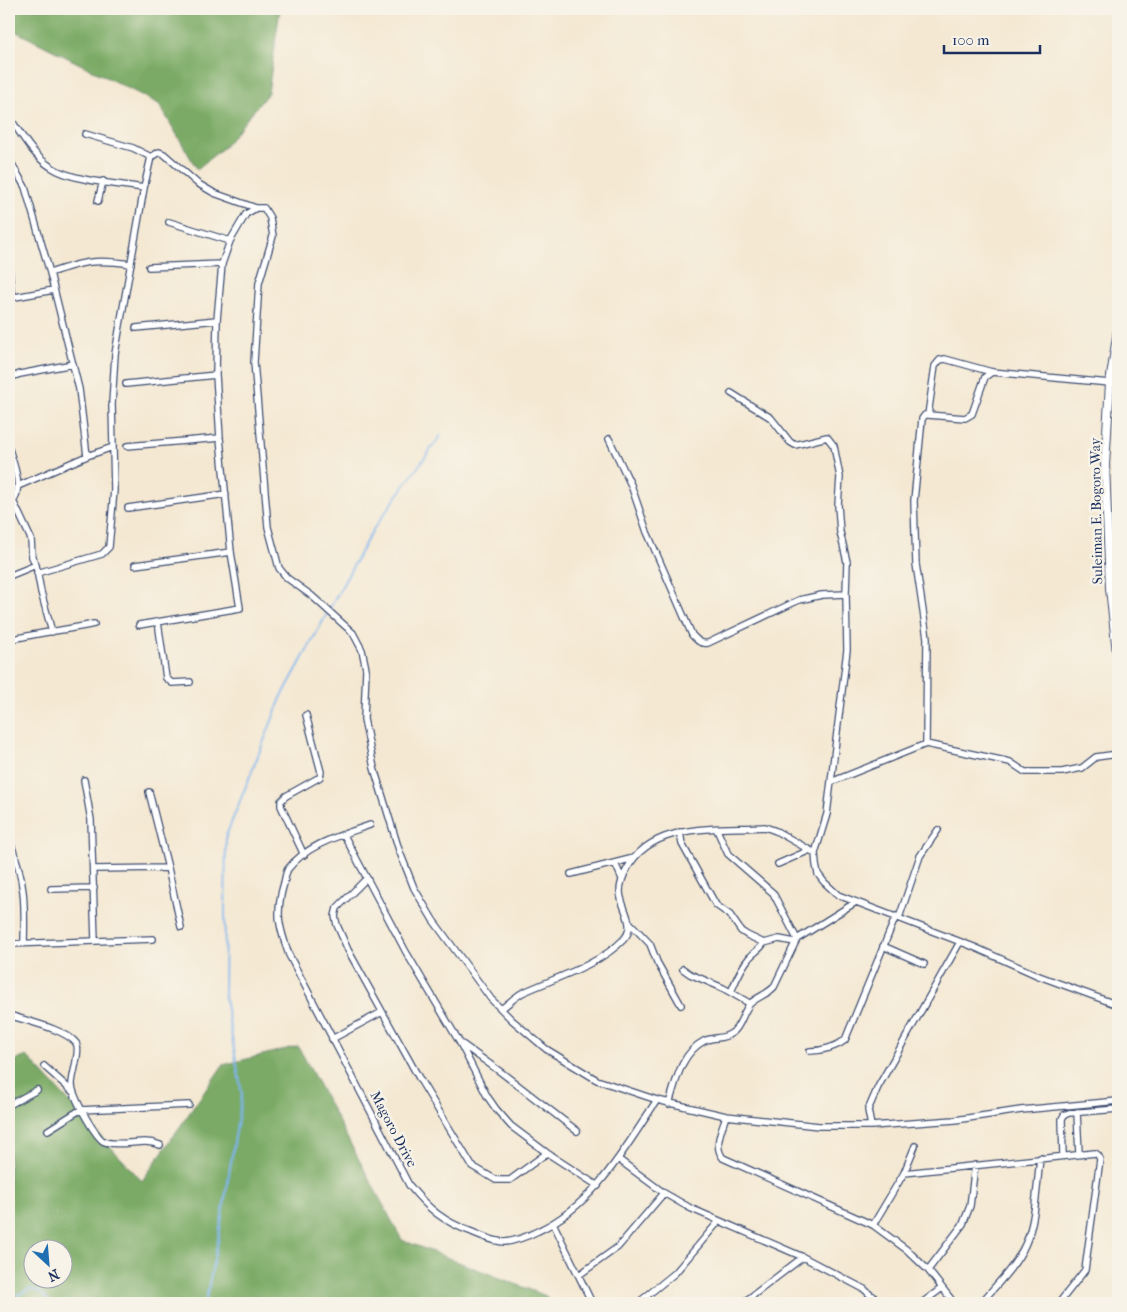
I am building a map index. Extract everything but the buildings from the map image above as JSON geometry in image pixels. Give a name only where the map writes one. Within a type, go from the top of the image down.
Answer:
[{"type":"street","points":[[14,124],[32,150],[50,167],[77,177],[144,188]]},
{"type":"street","points":[[85,134],[133,148],[151,157]]},
{"type":"street","points":[[37,573],[102,554],[109,547],[114,490],[112,396],[115,354],[144,188],[151,157],[159,152],[214,193],[256,208],[264,208],[270,218],[272,236],[259,283],[254,362],[268,527],[279,568],[287,578],[353,633],[362,650],[366,669],[364,719],[374,768],[398,850],[414,888],[433,920],[491,1000],[546,1049],[597,1080],[669,1104],[726,1116],[820,1126],[871,1126],[955,1120],[1021,1110],[1118,1101]]},
{"type":"street","points":[[9,159],[25,187],[50,273],[79,389],[88,456]]},
{"type":"street","points":[[98,201],[103,181]]},
{"type":"street","points":[[139,625],[240,608],[231,552],[220,438],[216,375],[217,320],[222,264],[230,241],[246,214],[256,208]]},
{"type":"street","points":[[169,222],[230,241]]},
{"type":"street","points":[[50,273],[69,266],[98,260],[131,264]]},
{"type":"street","points":[[149,267],[222,264]]},
{"type":"street","points":[[9,269],[11,292],[15,297],[54,290]]},
{"type":"street","points":[[136,328],[217,320]]},
{"type":"street","name":"Suleiman E. Bogoro Way","points":[[1118,330],[1110,383],[1105,465],[1110,588],[1118,662]]},
{"type":"street","points":[[928,415],[936,363],[945,359],[992,372],[1110,383]]},
{"type":"street","points":[[9,378],[20,374],[73,364]]},
{"type":"street","points":[[982,370],[985,377]]},
{"type":"street","points":[[926,744],[928,652],[916,564],[914,501],[922,419],[925,415],[965,418],[972,414],[985,377],[992,372]]},
{"type":"street","points":[[126,384],[216,375]]},
{"type":"street","points":[[731,393],[771,418],[795,446],[827,438],[834,446],[840,477],[838,505],[840,532],[848,562],[846,594],[847,650],[826,820],[812,851],[824,882],[838,895],[960,942],[1039,976],[1118,1005]]},
{"type":"street","points":[[127,446],[220,438]]},
{"type":"street","points":[[610,439],[631,485],[647,532],[692,635],[699,642],[703,644],[708,643],[799,600],[822,595],[846,594]]},
{"type":"street","points":[[18,486],[113,447]]},
{"type":"street","points":[[9,449],[18,486],[16,497],[11,501],[30,536],[32,557],[36,565],[52,632]]},
{"type":"street","points":[[128,508],[226,494]]},
{"type":"street","points":[[135,565],[231,552]]},
{"type":"street","points":[[9,576],[36,565]]},
{"type":"street","points":[[158,622],[166,678],[172,683],[190,682]]},
{"type":"street","points":[[9,640],[38,633],[94,624]]},
{"type":"street","points":[[304,854],[281,806],[281,801],[286,796],[320,777],[321,772],[306,715]]},
{"type":"street","points":[[831,782],[926,744],[1010,762],[1025,772],[1062,772],[1082,768],[1096,758],[1118,754]]},
{"type":"street","points":[[84,780],[91,820],[95,941]]},
{"type":"street","points":[[149,792],[181,927]]},
{"type":"street","name":"Magoro Drive","points":[[370,825],[322,843],[304,854],[288,870],[280,894],[278,917],[289,955],[409,1185],[423,1203],[452,1225],[496,1241],[505,1242],[529,1235],[553,1223],[576,1207],[598,1186],[657,1100]]},
{"type":"street","points":[[681,1005],[657,962],[650,944],[630,923],[620,896],[622,879],[634,858],[654,842],[680,832],[765,828],[771,829],[812,851]]},
{"type":"street","points":[[717,830],[728,854],[773,893],[796,940]]},
{"type":"street","points":[[810,1051],[835,1046],[845,1040],[883,946],[897,917],[920,856],[938,830]]},
{"type":"street","points":[[680,832],[682,844],[716,904],[730,916],[743,933],[764,943],[779,939],[796,940]]},
{"type":"street","points":[[344,835],[406,952],[460,1043],[487,1096],[511,1126],[598,1186]]},
{"type":"street","points":[[10,842],[19,864],[25,898],[24,944]]},
{"type":"street","points":[[778,864],[812,851]]},
{"type":"street","points":[[571,874],[634,858]]},
{"type":"street","points":[[615,863],[622,879]]},
{"type":"street","points":[[93,869],[168,868]]},
{"type":"street","points":[[367,878],[337,908],[335,916],[337,925],[348,950],[382,1012],[472,1166],[496,1180],[510,1180],[548,1153]]},
{"type":"street","points":[[51,889],[94,888]]},
{"type":"street","points":[[669,1104],[683,1061],[696,1046],[706,1040],[730,1035],[736,1030],[749,1003],[770,992],[774,987],[796,940],[856,902]]},
{"type":"street","points":[[501,1009],[521,994],[578,970],[596,960],[621,943],[629,931],[630,923]]},
{"type":"street","points":[[9,944],[153,939]]},
{"type":"street","points":[[871,1126],[868,1110],[878,1087],[960,942]]},
{"type":"street","points":[[731,992],[744,964],[752,955],[760,950],[764,943]]},
{"type":"street","points":[[883,946],[924,964]]},
{"type":"street","points":[[683,969],[731,992],[749,1003]]},
{"type":"street","points":[[332,1038],[382,1012]]},
{"type":"street","points":[[9,1015],[53,1029],[74,1041],[78,1049],[72,1092]]},
{"type":"street","points":[[460,1043],[577,1131]]},
{"type":"street","points":[[44,1066],[72,1092],[80,1110],[104,1142],[146,1142],[160,1145]]},
{"type":"street","points":[[9,1105],[37,1090]]},
{"type":"street","points":[[48,1130],[80,1110],[189,1105]]},
{"type":"street","points":[[1063,1156],[1062,1120],[1064,1114],[1118,1109]]},
{"type":"street","points":[[1077,1112],[1079,1154]]},
{"type":"street","points":[[726,1116],[718,1146],[718,1151],[723,1158],[873,1225],[903,1246],[928,1270],[954,1303]]},
{"type":"street","points":[[873,1225],[904,1173],[915,1146]]},
{"type":"street","points":[[904,1173],[1079,1154],[1095,1153],[1098,1155],[1100,1159],[1086,1266],[1083,1275],[1060,1303]]},
{"type":"street","points":[[981,1303],[1015,1262],[1026,1244],[1031,1228],[1040,1158]]},
{"type":"street","points":[[618,1159],[664,1193],[690,1208],[803,1257],[855,1284],[873,1296],[879,1303]]},
{"type":"street","points":[[928,1270],[963,1224],[970,1206],[975,1165]]},
{"type":"street","points":[[579,1275],[618,1247],[664,1193]]},
{"type":"street","points":[[638,1303],[675,1273],[719,1221]]},
{"type":"street","points":[[553,1223],[592,1303]]},
{"type":"street","points":[[743,1303],[803,1257]]},
{"type":"street","points":[[922,1303],[942,1288]]},
{"type":"street","points":[[9,1293],[15,1303]]},
{"type":"street","points":[[864,1303],[873,1296]]},
{"type":"green space","points":[[9,9],[280,9],[268,93],[224,147],[197,169],[159,104],[9,28]]},
{"type":"green space","points":[[298,1046],[402,1240],[546,1296],[551,1303],[18,1303],[9,1286],[9,1063],[27,1056],[142,1181],[223,1065]]},
{"type":"waterway","points":[[205,1303],[218,1241],[242,1094],[224,993],[226,836],[281,698],[372,531],[441,435]]},
{"type":"waterway","points":[[9,1299],[30,1289],[40,1292],[51,1303]]}]
